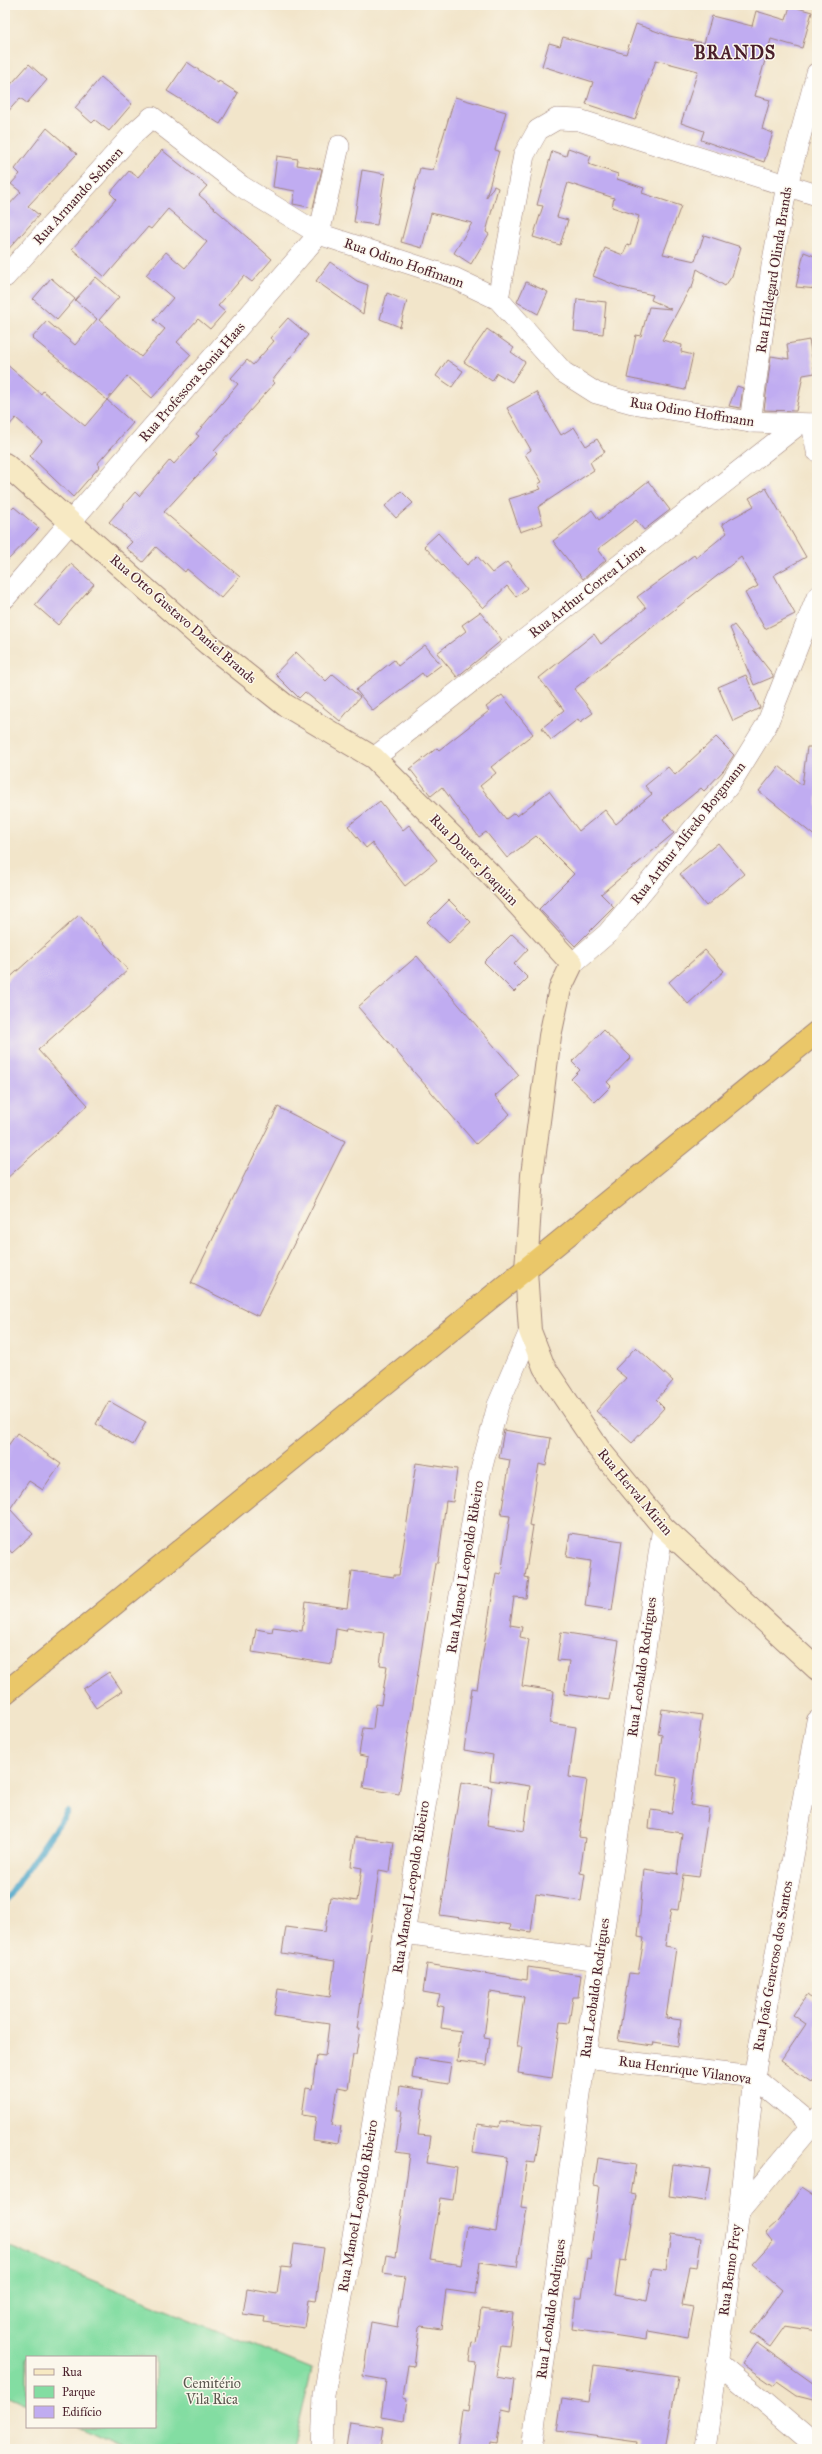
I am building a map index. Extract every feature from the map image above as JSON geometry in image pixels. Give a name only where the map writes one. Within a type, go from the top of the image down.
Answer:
[{"type":"highway","points":[[5,1693],[817,1032]]},
{"type":"street","name":"Rua Hildegard Olinda Brands","points":[[750,422],[772,266],[787,185],[817,73]]},
{"type":"street","name":"Rua Odino Hoffmann","points":[[152,117],[241,186],[319,234],[454,278],[498,299],[563,372],[596,393],[632,403],[750,422],[810,424]]},
{"type":"street","name":"Rua Armando Sehnen","points":[[5,277],[152,117]]},
{"type":"street","points":[[498,299],[524,155],[538,130],[557,119],[579,120],[817,195]]},
{"type":"street","name":"Rua Professora Sonia Haas","points":[[5,598],[319,234],[339,146]]},
{"type":"street","points":[[810,424],[817,451]]},
{"type":"street","name":"Rua Arthur Correa Lima","points":[[374,758],[810,424]]},
{"type":"street","name":"Rua Otto Gustavo Daniel Brands","points":[[5,464],[208,644],[285,705],[374,758]]},
{"type":"street","name":"Rua Arthur Alfredo Borgmann","points":[[572,964],[608,933],[730,784],[744,764],[768,724],[817,597]]},
{"type":"street","name":"Rua Doutor Joaquim","points":[[374,758],[490,874],[572,964]]},
{"type":"street","name":"Rua Herval Mirim","points":[[572,964],[560,990],[550,1036],[532,1174],[526,1270],[530,1331],[544,1367],[599,1449],[663,1527],[817,1669]]},
{"type":"street","name":"Rua Manoel Leopoldo Ribeiro","points":[[322,2449],[324,2395],[364,2176],[480,1474],[498,1405],[530,1331]]},
{"type":"street","name":"Rua Leobaldo Rodrigues","points":[[532,2449],[585,2057],[663,1527]]},
{"type":"street","name":"Rua João Generoso dos Santos","points":[[739,2212],[754,2077],[817,1721]]},
{"type":"street","points":[[404,1933],[599,1960]]},
{"type":"street","name":"Rua Henrique Vilanova","points":[[585,2057],[754,2077],[815,2124]]},
{"type":"street","name":"Rua Benno Frey","points":[[705,2449],[739,2212],[815,2124]]},
{"type":"street","points":[[717,2362],[817,2447]]},
{"type":"green space","name":"Cemitério Vila Rica","points":[[5,2245],[312,2369],[293,2449],[126,2449],[79,2428],[156,2428],[156,2356],[26,2356],[26,2404],[5,2394]]},
{"type":"building","points":[[790,6],[812,12],[802,48],[771,39],[755,96],[770,100],[762,129],[773,133],[764,162],[701,140],[704,131],[681,123],[698,71],[656,60],[635,120],[586,104],[593,82],[542,66],[549,43],[560,46],[563,37],[626,54],[636,24],[669,36],[704,43],[712,16],[752,26],[756,11],[786,20]]},
{"type":"building","points":[[187,62],[218,83],[219,81],[238,93],[220,124],[167,91]]},
{"type":"building","points":[[29,64],[47,80],[27,103],[20,98],[5,115],[5,91]]},
{"type":"building","points":[[101,77],[132,104],[109,131],[95,120],[92,123],[75,108]]},
{"type":"building","points":[[455,97],[506,112],[495,150],[499,151],[486,198],[494,186],[498,188],[486,232],[489,234],[471,264],[454,253],[472,223],[431,213],[422,248],[401,242],[420,168],[433,170]]},
{"type":"building","points":[[47,128],[77,154],[28,206],[39,215],[5,253],[5,209],[21,192],[11,184],[20,174],[15,169]]},
{"type":"building","points":[[568,148],[591,156],[588,164],[618,174],[617,179],[644,188],[642,193],[681,206],[663,254],[695,261],[704,235],[741,247],[732,276],[725,286],[697,269],[692,288],[690,288],[662,340],[682,345],[681,352],[693,355],[685,390],[627,378],[636,335],[641,336],[649,307],[671,309],[651,300],[653,295],[622,288],[593,276],[605,248],[623,255],[627,245],[630,246],[639,216],[612,207],[614,198],[568,183],[557,217],[568,220],[560,245],[533,237],[543,206],[537,205],[552,151],[566,156]]},
{"type":"building","points":[[162,150],[207,186],[199,195],[272,259],[252,282],[244,276],[218,306],[225,312],[210,329],[198,319],[177,342],[191,355],[152,398],[127,376],[107,400],[32,338],[47,321],[75,345],[97,319],[75,300],[96,277],[119,297],[99,320],[141,357],[165,329],[154,320],[173,298],[146,275],[166,252],[185,268],[207,242],[168,209],[151,229],[148,227],[105,277],[72,249],[116,199],[110,193],[129,171],[138,177]]},
{"type":"building","points":[[277,156],[298,159],[297,165],[322,169],[313,208],[293,204],[295,191],[273,187]]},
{"type":"building","points":[[362,170],[385,174],[377,225],[354,222]]},
{"type":"building","points":[[804,252],[817,257],[817,289],[796,287]]},
{"type":"building","points":[[330,262],[357,281],[368,285],[363,314],[316,281]]},
{"type":"building","points":[[51,278],[75,299],[57,320],[33,299]]},
{"type":"building","points":[[526,282],[548,292],[538,314],[517,302]]},
{"type":"building","points":[[387,293],[407,301],[400,327],[380,319]]},
{"type":"building","points":[[577,299],[606,302],[603,334],[574,331]]},
{"type":"building","points":[[288,318],[308,335],[272,381],[275,383],[214,451],[217,454],[164,512],[240,577],[221,598],[187,569],[185,572],[156,547],[143,562],[126,548],[132,542],[109,522],[135,492],[139,496],[170,460],[174,464],[199,436],[196,434],[238,384],[231,378],[247,360],[253,365],[274,341],[270,338]]},
{"type":"building","points":[[487,329],[514,348],[511,352],[525,362],[512,382],[497,373],[492,381],[464,362]]},
{"type":"building","points":[[809,340],[815,373],[803,375],[796,411],[764,410],[771,356],[789,359],[787,344]]},
{"type":"building","points":[[447,360],[463,371],[452,387],[436,376]]},
{"type":"building","points":[[5,363],[41,394],[43,391],[85,426],[107,400],[133,423],[97,464],[100,466],[73,497],[30,456],[42,441],[16,418],[5,430]]},
{"type":"building","points":[[737,386],[743,388],[740,408],[729,406]]},
{"type":"building","points":[[536,392],[561,435],[574,427],[586,446],[597,439],[605,452],[590,462],[594,470],[538,507],[543,524],[520,532],[509,499],[541,489],[538,484],[542,482],[525,454],[531,450],[507,408]]},
{"type":"building","points":[[648,481],[670,510],[644,530],[636,520],[598,549],[606,560],[583,579],[553,541],[592,510],[599,520]]},
{"type":"building","points":[[766,488],[806,557],[774,575],[795,614],[765,629],[745,593],[758,586],[741,557],[574,689],[593,713],[580,722],[578,719],[551,740],[542,728],[564,710],[539,678],[594,634],[601,644],[646,608],[637,597],[694,555],[696,558],[727,533],[722,524],[754,506],[749,498]]},
{"type":"building","points":[[401,491],[413,503],[396,518],[385,506]]},
{"type":"building","points":[[14,507],[39,528],[5,563],[5,516]]},
{"type":"building","points":[[438,533],[467,565],[477,556],[492,573],[507,562],[527,588],[516,597],[507,586],[483,608],[424,546]]},
{"type":"building","points":[[71,564],[94,584],[58,625],[35,605]]},
{"type":"building","points":[[480,612],[502,640],[457,677],[437,653],[466,631],[462,625]]},
{"type":"building","points":[[734,625],[773,675],[773,677],[754,685],[730,628]]},
{"type":"building","points":[[425,645],[441,665],[425,677],[422,673],[373,711],[356,690],[394,660],[398,666]]},
{"type":"building","points":[[296,652],[326,681],[333,674],[360,697],[340,721],[305,692],[299,698],[275,674]]},
{"type":"building","points":[[746,675],[760,708],[733,721],[718,687]]},
{"type":"building","points":[[502,695],[533,734],[491,767],[496,773],[480,786],[506,819],[514,813],[517,816],[549,791],[579,831],[605,810],[616,824],[652,794],[645,786],[668,767],[675,775],[716,737],[734,755],[724,770],[704,791],[701,788],[663,819],[674,833],[601,894],[614,907],[575,946],[539,909],[574,874],[536,836],[507,858],[486,832],[479,837],[442,787],[431,796],[410,769],[437,748],[439,750],[489,711],[486,707]]},
{"type":"building","points":[[807,747],[817,747],[817,838],[759,791],[779,766],[802,785]]},
{"type":"building","points":[[380,801],[403,830],[409,825],[437,860],[405,886],[372,843],[366,848],[348,826]]},
{"type":"building","points":[[718,843],[744,874],[706,906],[680,874]]},
{"type":"building","points":[[449,900],[471,922],[449,943],[427,922]]},
{"type":"building","points":[[79,915],[128,970],[38,1050],[88,1105],[5,1180],[5,982]]},
{"type":"building","points":[[512,934],[528,949],[514,964],[528,978],[514,992],[484,962]]},
{"type":"building","points":[[705,950],[724,971],[688,1004],[669,982]]},
{"type":"building","points":[[417,956],[519,1075],[495,1096],[510,1114],[476,1144],[358,1007]]},
{"type":"building","points":[[603,1030],[631,1057],[607,1082],[611,1086],[595,1102],[571,1079],[580,1070],[572,1062]]},
{"type":"building","points":[[278,1107],[345,1141],[258,1316],[191,1283]]},
{"type":"building","points":[[636,1347],[673,1381],[656,1400],[664,1408],[632,1443],[596,1411],[626,1378],[615,1369]]},
{"type":"building","points":[[109,1401],[146,1422],[133,1445],[96,1424]]},
{"type":"building","points":[[504,1430],[551,1438],[546,1466],[539,1464],[529,1525],[533,1526],[525,1577],[529,1578],[526,1598],[514,1597],[510,1625],[522,1627],[520,1637],[529,1639],[522,1686],[554,1691],[550,1723],[576,1727],[569,1777],[587,1780],[579,1837],[585,1838],[580,1873],[585,1874],[581,1901],[536,1894],[531,1932],[510,1929],[511,1925],[440,1915],[461,1782],[492,1787],[487,1825],[524,1831],[530,1786],[490,1780],[493,1755],[464,1750],[472,1688],[477,1689],[496,1573],[501,1574],[510,1516],[501,1515],[510,1460],[499,1458]]},
{"type":"building","points":[[17,1433],[61,1464],[43,1490],[29,1481],[10,1509],[33,1534],[12,1553],[5,1545],[5,1450]]},
{"type":"building","points":[[416,1463],[457,1469],[453,1502],[446,1501],[438,1563],[435,1563],[399,1794],[363,1788],[368,1757],[359,1755],[363,1728],[373,1729],[376,1704],[381,1705],[387,1666],[380,1665],[384,1633],[347,1628],[346,1631],[336,1629],[332,1664],[252,1652],[256,1629],[272,1632],[273,1627],[302,1631],[306,1602],[347,1608],[352,1571],[394,1577],[394,1575],[399,1575]]},
{"type":"building","points":[[570,1533],[622,1541],[612,1610],[585,1606],[591,1561],[566,1557]]},
{"type":"building","points":[[561,1632],[619,1641],[609,1700],[564,1694],[569,1661],[557,1660]]},
{"type":"building","points":[[109,1672],[122,1691],[96,1708],[83,1689]]},
{"type":"building","points":[[662,1709],[702,1715],[690,1805],[709,1808],[699,1877],[683,1875],[678,1910],[671,1909],[665,1946],[676,1948],[666,2018],[681,2020],[678,2046],[654,2042],[653,2046],[618,2041],[629,1973],[638,1974],[644,1938],[638,1937],[644,1869],[677,1874],[682,1833],[649,1828],[651,1810],[672,1813],[677,1778],[657,1775],[662,1735],[658,1734]]},
{"type":"building","points":[[355,1837],[394,1842],[390,1872],[379,1870],[357,2029],[360,2029],[356,2055],[353,2055],[348,2089],[338,2087],[332,2125],[341,2126],[338,2144],[313,2140],[316,2117],[302,2115],[306,2088],[312,2089],[317,2055],[325,2056],[329,2024],[274,2016],[278,1989],[330,1997],[335,1961],[282,1953],[286,1927],[325,1932],[330,1897],[357,1901],[362,1868],[351,1866]]},
{"type":"building","points":[[427,1964],[527,1980],[528,1967],[581,1975],[578,1997],[573,1997],[569,2023],[560,2022],[552,2078],[518,2073],[522,2047],[517,2047],[524,1997],[490,1992],[484,2037],[490,2038],[487,2065],[457,2061],[461,2031],[441,2028],[444,2007],[437,2005],[440,1995],[423,1992]]},
{"type":"building","points":[[807,1995],[817,2003],[817,2074],[811,2082],[781,2061],[806,2024],[793,2015]]},
{"type":"building","points":[[415,2058],[451,2063],[448,2084],[412,2078]]},
{"type":"building","points":[[400,2086],[424,2090],[418,2135],[431,2136],[427,2163],[457,2168],[453,2200],[440,2198],[430,2260],[461,2265],[467,2227],[496,2232],[507,2157],[473,2152],[477,2124],[499,2127],[500,2121],[541,2126],[535,2163],[527,2162],[521,2207],[527,2208],[517,2267],[480,2262],[476,2294],[446,2290],[441,2329],[421,2326],[419,2328],[414,2366],[408,2365],[403,2398],[407,2399],[404,2421],[381,2417],[386,2380],[363,2376],[371,2322],[397,2327],[405,2276],[383,2273],[386,2255],[396,2257],[410,2154],[396,2152],[402,2110],[397,2110]]},
{"type":"building","points":[[598,2158],[636,2164],[631,2194],[636,2195],[626,2261],[620,2260],[615,2295],[647,2301],[653,2268],[666,2270],[671,2234],[701,2238],[697,2267],[689,2266],[682,2305],[694,2307],[688,2338],[647,2331],[646,2340],[572,2329],[576,2298],[582,2298],[587,2258],[590,2259],[599,2186],[594,2185]]},
{"type":"building","points":[[673,2164],[710,2169],[705,2201],[669,2196]]},
{"type":"building","points":[[802,2187],[817,2197],[817,2331],[785,2326],[770,2347],[751,2333],[782,2290],[752,2264],[773,2241],[766,2232],[778,2221]]},
{"type":"building","points":[[294,2244],[324,2248],[316,2301],[308,2300],[304,2328],[264,2322],[265,2317],[243,2314],[247,2289],[277,2294],[281,2267],[291,2268]]},
{"type":"building","points":[[481,2309],[513,2313],[509,2346],[501,2345],[496,2377],[515,2380],[511,2411],[502,2409],[497,2443],[491,2442],[490,2449],[457,2449],[462,2410],[468,2411],[475,2362],[469,2361],[472,2342],[476,2343]]},
{"type":"building","points":[[757,2343],[817,2386],[817,2401],[797,2396],[777,2382],[774,2386],[742,2364]]},
{"type":"building","points":[[594,2365],[678,2377],[665,2449],[636,2449],[637,2442],[557,2431],[562,2398],[589,2402]]},
{"type":"building","points":[[350,2422],[384,2427],[381,2449],[346,2449]]},
{"type":"waterway","points":[[5,1901],[67,1812]]},
{"type":"district","name":"BRANDS","points":[[735,53]]}]
